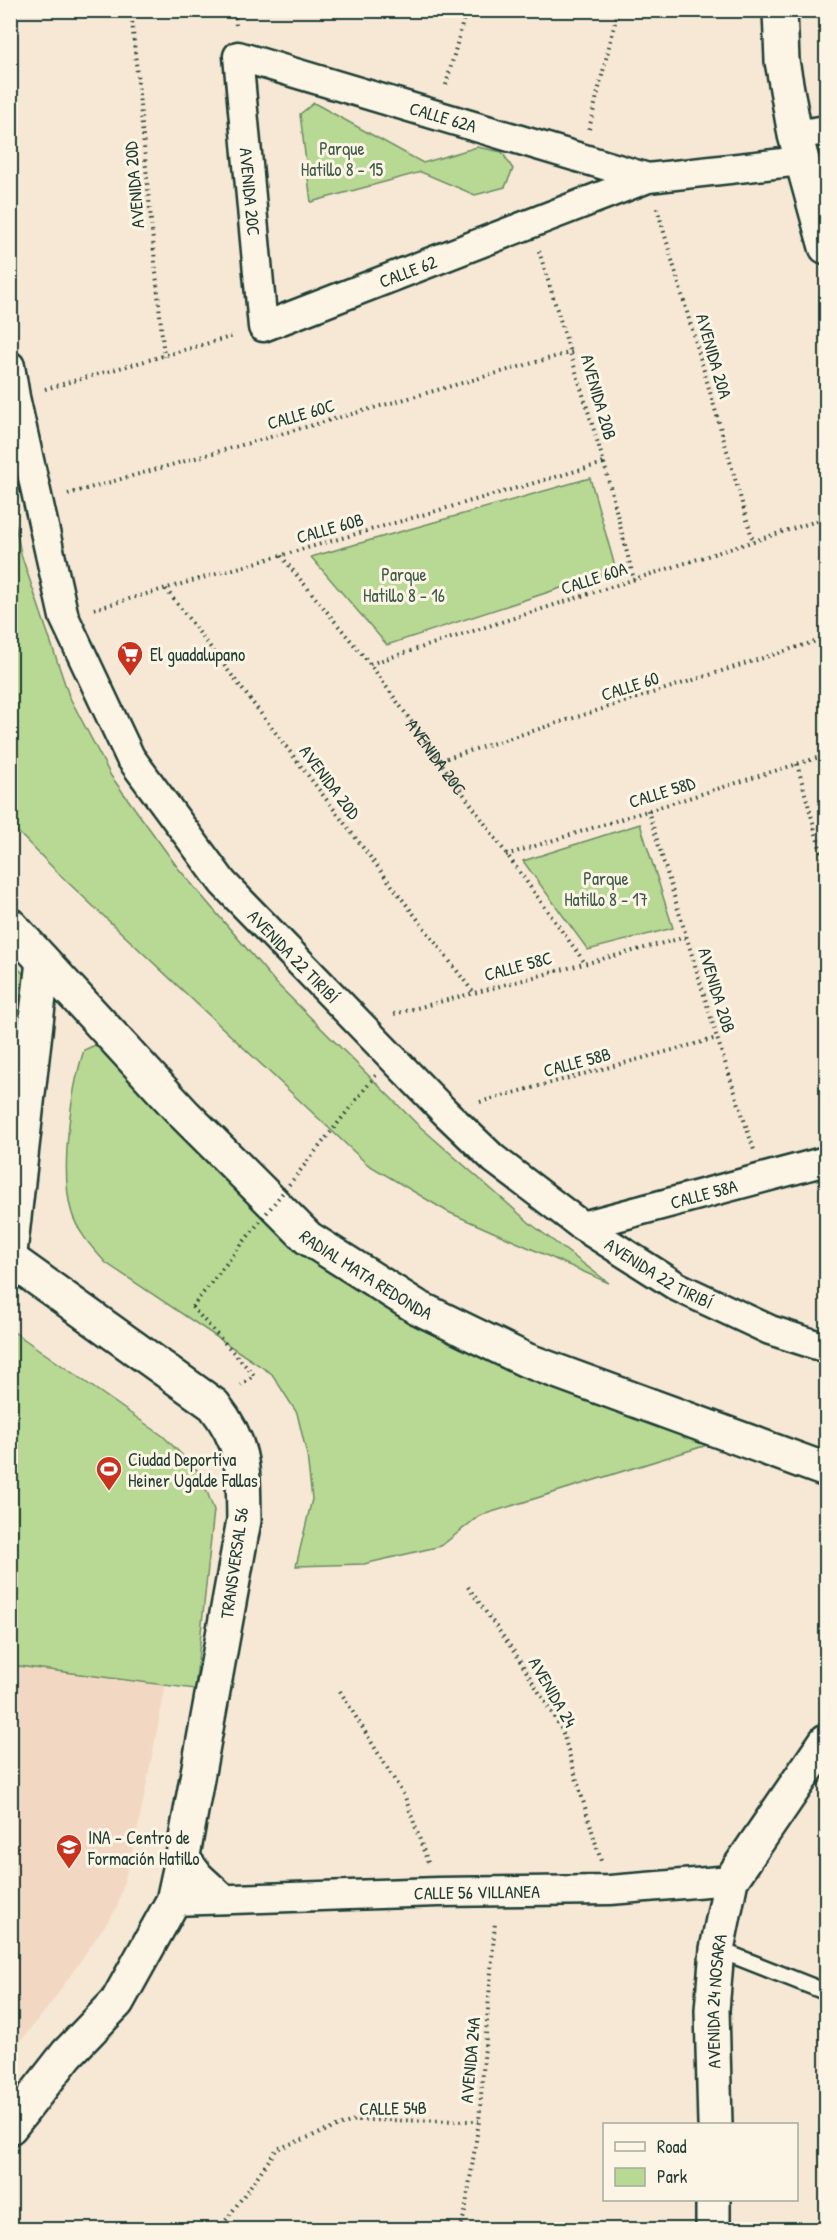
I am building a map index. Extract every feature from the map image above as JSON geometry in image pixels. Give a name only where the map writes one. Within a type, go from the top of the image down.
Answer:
[{"type":"street","points":[[780,10],[782,61],[798,148],[826,248]]},
{"type":"street","name":"CALLE 62A","points":[[238,56],[648,178]]},
{"type":"street","name":"AVENIDA 20C","points":[[238,56],[263,327]]},
{"type":"street","points":[[798,148],[826,130]]},
{"type":"street","name":"CALLE 62","points":[[263,327],[648,178],[798,148]]},
{"type":"street","name":"AVENIDA 22 TIRIBÍ","points":[[10,366],[64,617],[130,757],[223,883],[358,1024],[494,1159],[582,1226],[678,1287],[770,1330],[826,1348]]},
{"type":"street","name":"RADIAL MATA REDONDA","points":[[10,925],[185,1115],[308,1238],[417,1307],[526,1360],[826,1470]]},
{"type":"street","points":[[10,1253],[43,961]]},
{"type":"street","name":"CALLE 58A","points":[[582,1226],[826,1161]]},
{"type":"street","name":"TRANSVERSAL 56","points":[[10,1259],[214,1405],[228,1424],[237,1443],[243,1469],[244,1520],[173,1901],[117,2002],[67,2054],[10,2127]]},
{"type":"street","points":[[731,1880],[826,1741]]},
{"type":"street","points":[[183,1855],[199,1876],[224,1899]]},
{"type":"street","name":"CALLE 56 VILLANEA","points":[[173,1901],[438,1892],[610,1890],[731,1880]]},
{"type":"street","name":"AVENIDA 24 NOSARA","points":[[715,2123],[712,2010],[717,1949],[731,1880]]},
{"type":"street","points":[[713,2201],[713,2229]]},
{"type":"lane","points":[[717,1949],[826,1992]]},
{"type":"path","name":"AVENIDA 20D","points":[[131,10],[164,357]]},
{"type":"path","points":[[437,115],[466,10]]},
{"type":"path","points":[[582,157],[618,10]]},
{"type":"path","name":"AVENIDA 20A","points":[[648,178],[753,541]]},
{"type":"path","name":"AVENIDA 20B","points":[[531,225],[572,352],[634,580]]},
{"type":"path","points":[[15,397],[164,357],[263,327]]},
{"type":"path","name":"CALLE 60C","points":[[38,502],[572,352]]},
{"type":"path","name":"CALLE 60B","points":[[64,617],[604,463]]},
{"type":"path","name":"CALLE 60A","points":[[370,664],[826,518]]},
{"type":"path","name":"AVENIDA 20C","points":[[281,556],[370,664],[585,963]]},
{"type":"path","name":"AVENIDA 20D","points":[[166,589],[473,992]]},
{"type":"path","name":"CALLE 60","points":[[441,760],[826,638]]},
{"type":"path","name":"CALLE 58D","points":[[506,855],[826,755]]},
{"type":"path","points":[[797,765],[826,870]]},
{"type":"path","name":"AVENIDA 20B","points":[[648,810],[717,1038],[763,1177]]},
{"type":"path","name":"CALLE 58C","points":[[358,1024],[686,937]]},
{"type":"path","name":"CALLE 58B","points":[[445,1112],[717,1038]]},
{"type":"path","points":[[254,1375],[192,1307],[376,1075]]},
{"type":"path","name":"AVENIDA 24","points":[[468,1587],[515,1653],[562,1730],[610,1890]]},
{"type":"path","points":[[340,1691],[405,1797],[438,1892]]},
{"type":"path","name":"AVENIDA 24A","points":[[460,2229],[465,2212],[479,2121],[498,1892]]},
{"type":"path","name":"CALLE 54B","points":[[219,2229],[277,2149],[355,2120],[479,2121]]},
{"type":"shaded area","name":"INA - Centro de Formación Hatillo","points":[[11,1665],[166,1685],[137,1833],[117,1908],[50,2005],[11,2053]]},
{"type":"green space","name":"Parque Hatillo 8 - 15","points":[[314,103],[423,163],[477,147],[502,152],[513,169],[505,187],[475,195],[421,172],[311,202],[300,114]]},
{"type":"green space","name":"Parque Hatillo 8 - 16","points":[[590,478],[616,570],[387,645],[311,557]]},
{"type":"green space","points":[[11,503],[21,554],[69,696],[111,776],[178,868],[276,983],[417,1124],[531,1224],[609,1283],[448,1212],[367,1164],[59,874],[11,825]]},
{"type":"green space","name":"Parque Hatillo 8 - 17","points":[[640,824],[673,928],[588,950],[523,861]]},
{"type":"green space","points":[[10,958],[29,981],[10,1177]]},
{"type":"green space","points":[[104,1041],[326,1254],[720,1441],[479,1516],[441,1546],[364,1564],[296,1566],[312,1499],[307,1455],[297,1413],[272,1374],[106,1263],[85,1238],[73,1217],[67,1173],[71,1107],[84,1050]]},
{"type":"green space","name":"Ciudad Deportiva Heiner Ugalde Fallas","points":[[11,1330],[163,1436],[200,1473],[214,1510],[195,1689],[11,1665]]},
{"type":"place","name":"El guadalupano","points":[[130,677]]},
{"type":"place","name":"Ciudad Deportiva Heiner Ugalde Fallas","points":[[109,1492]]},
{"type":"place","name":"INA - Centro de Formación Hatillo","points":[[69,1870]]}]
